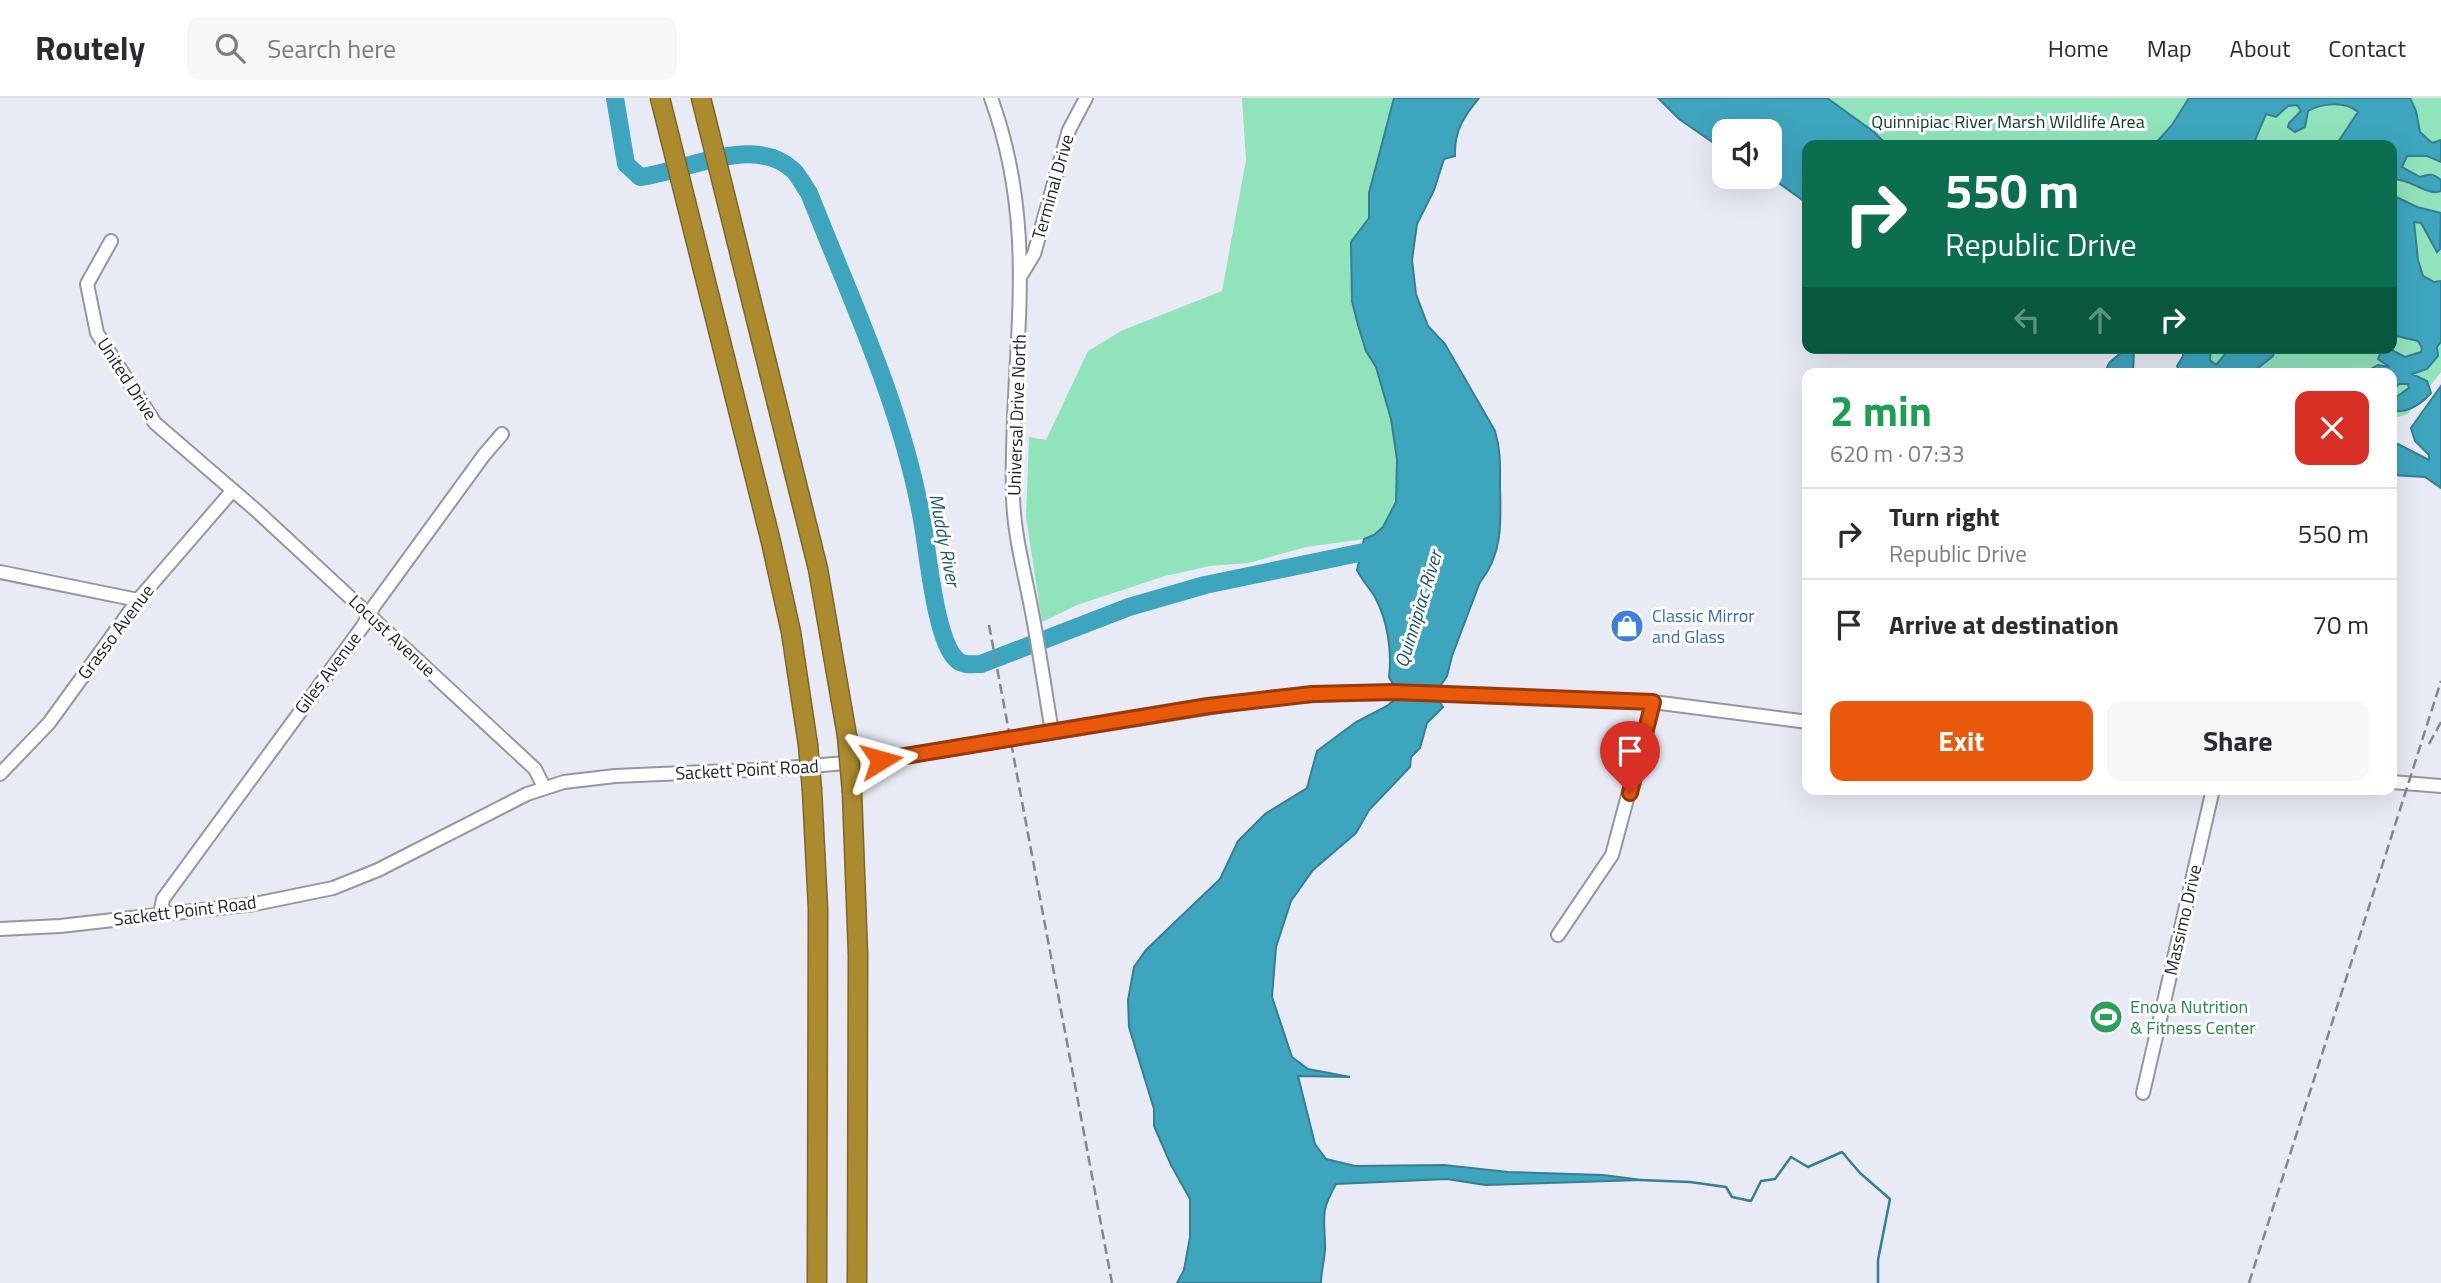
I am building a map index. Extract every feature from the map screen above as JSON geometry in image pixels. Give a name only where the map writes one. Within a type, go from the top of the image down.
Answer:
[{"type":"highway","points":[[660,98],[779,578],[796,659],[808,745],[813,790],[818,909],[817,1283]]},
{"type":"highway","points":[[701,98],[818,569],[846,736],[852,792],[858,955],[857,1283]]},
{"type":"street","name":"Universal Drive North","points":[[990,98],[1010,160],[1018,214],[1021,276],[1013,498],[1017,541],[1052,732]]},
{"type":"street","name":"Terminal Drive","points":[[1021,276],[1034,254],[1069,130],[1086,98]]},
{"type":"street","name":"United Drive","points":[[111,241],[87,284],[97,333],[155,423],[233,490]]},
{"type":"street","name":"Giles Avenue","points":[[160,914],[163,899],[476,466],[502,434]]},
{"type":"street","name":"Grasso Avenue","points":[[0,774],[49,723],[138,600],[233,490]]},
{"type":"street","name":"Locust Avenue","points":[[233,490],[535,769],[544,787]]},
{"type":"street","points":[[0,572],[138,600]]},
{"type":"street","name":"Sackett Point Road","points":[[0,929],[255,904],[333,888],[378,870],[544,787],[592,778],[843,764],[898,758],[1276,697],[1393,692],[1653,702],[1802,721]]},
{"type":"street","points":[[1559,935],[1612,855],[1653,702]]},
{"type":"street","points":[[2397,782],[2441,786]]},
{"type":"street","name":"Massimo Drive","points":[[2143,1093],[2212,795]]},
{"type":"green space","points":[[1242,98],[1394,98],[1369,193],[1369,218],[1351,242],[1352,301],[1366,351],[1376,367],[1391,419],[1396,452],[1397,502],[1383,527],[1364,539],[1306,547],[1248,563],[1210,566],[1165,576],[1077,605],[1042,622],[1026,517],[1029,437],[1046,440],[1088,351],[1121,331],[1222,291],[1246,160]]},
{"type":"green space","name":"Quinnipiac River Marsh Wildlife Area","points":[[1827,98],[2189,98],[2172,125],[2158,140],[1882,140]]},
{"type":"green space","points":[[2271,98],[2441,98],[2441,372],[2408,414],[2397,417],[2397,368],[2209,368],[2210,354],[2397,354],[2397,140],[2255,140]]},
{"type":"water","name":"Quinnipiac River","points":[[1394,98],[1479,98],[1461,124],[1456,139],[1455,156],[1444,159],[1434,190],[1417,224],[1412,260],[1416,294],[1428,326],[1445,344],[1495,431],[1500,459],[1499,537],[1493,560],[1480,582],[1447,676],[1441,685],[1440,702],[1443,707],[1427,723],[1420,748],[1411,757],[1410,767],[1369,810],[1356,833],[1313,870],[1291,901],[1276,947],[1272,997],[1292,1057],[1308,1069],[1350,1077],[1298,1076],[1315,1144],[1326,1159],[1355,1166],[1444,1165],[1508,1172],[1603,1175],[1642,1180],[1485,1185],[1447,1179],[1336,1184],[1324,1213],[1325,1248],[1321,1283],[1177,1283],[1184,1270],[1190,1237],[1190,1199],[1154,1126],[1154,1109],[1129,1027],[1128,1000],[1134,967],[1146,950],[1220,879],[1238,841],[1265,814],[1307,788],[1317,751],[1356,722],[1393,701],[1386,626],[1375,597],[1357,570],[1364,539],[1383,527],[1396,502],[1397,459],[1391,419],[1376,367],[1366,351],[1352,301],[1351,242],[1369,218],[1369,193]]},
{"type":"water","points":[[1658,98],[1827,98],[1882,140],[1802,140],[1802,200],[1782,185],[1782,119],[1712,119],[1712,142],[1679,119]]},
{"type":"water","points":[[2189,98],[2410,98],[2420,132],[2432,143],[2441,140],[2441,162],[2427,156],[2407,156],[2402,167],[2420,177],[2436,176],[2441,180],[2441,191],[2430,192],[2397,179],[2397,140],[2339,140],[2358,112],[2347,106],[2327,105],[2308,111],[2305,127],[2295,132],[2288,127],[2301,111],[2297,105],[2288,106],[2276,117],[2266,114],[2255,140],[2158,140],[2172,125]]},
{"type":"water","points":[[2397,197],[2417,207],[2441,213],[2440,249],[2437,252],[2421,223],[2414,222],[2418,260],[2423,276],[2434,282],[2441,281],[2441,342],[2437,347],[2438,356],[2427,369],[2412,374],[2427,381],[2431,393],[2414,407],[2397,411],[2397,396],[2409,388],[2408,384],[2397,386],[2397,368],[2373,368],[2378,365],[2390,367],[2378,359],[2380,354],[2397,353],[2405,357],[2421,352],[2418,341],[2397,336]]},
{"type":"water","points":[[2120,354],[2134,354],[2133,368],[2107,368]]},
{"type":"water","points":[[2210,354],[2210,360],[2216,365],[2225,354],[2274,354],[2258,368],[2178,368],[2183,356]]},
{"type":"water","points":[[2441,386],[2441,488],[2425,477],[2397,475],[2397,444],[2429,460],[2429,455],[2415,441],[2411,428]]},
{"type":"waterway","name":"Muddy River","points":[[615,98],[626,164],[640,177],[718,158],[759,155],[777,159],[793,170],[809,193],[889,395],[913,478],[933,594],[943,633],[949,649],[961,663],[981,664],[1129,607],[1205,585],[1383,548]]},
{"type":"waterway","points":[[1640,1180],[1726,1187],[1732,1197],[1751,1201],[1761,1181],[1775,1179],[1791,1157],[1808,1167],[1842,1152],[1860,1173],[1890,1199],[1878,1260],[1878,1283]]},
{"type":"railway","points":[[989,625],[1112,1283]]},
{"type":"railway","points":[[2249,1283],[2441,681]]},
{"type":"railway","points":[[2429,744],[2441,722]]},
{"type":"place","name":"Classic Mirror and Glass","points":[[1627,626]]},
{"type":"place","name":"Enova Nutrition & Fitness Center","points":[[2106,1017]]},
{"type":"route","points":[[881,760],[1208,706],[1312,694],[1393,692],[1653,702],[1630,793]]}]
